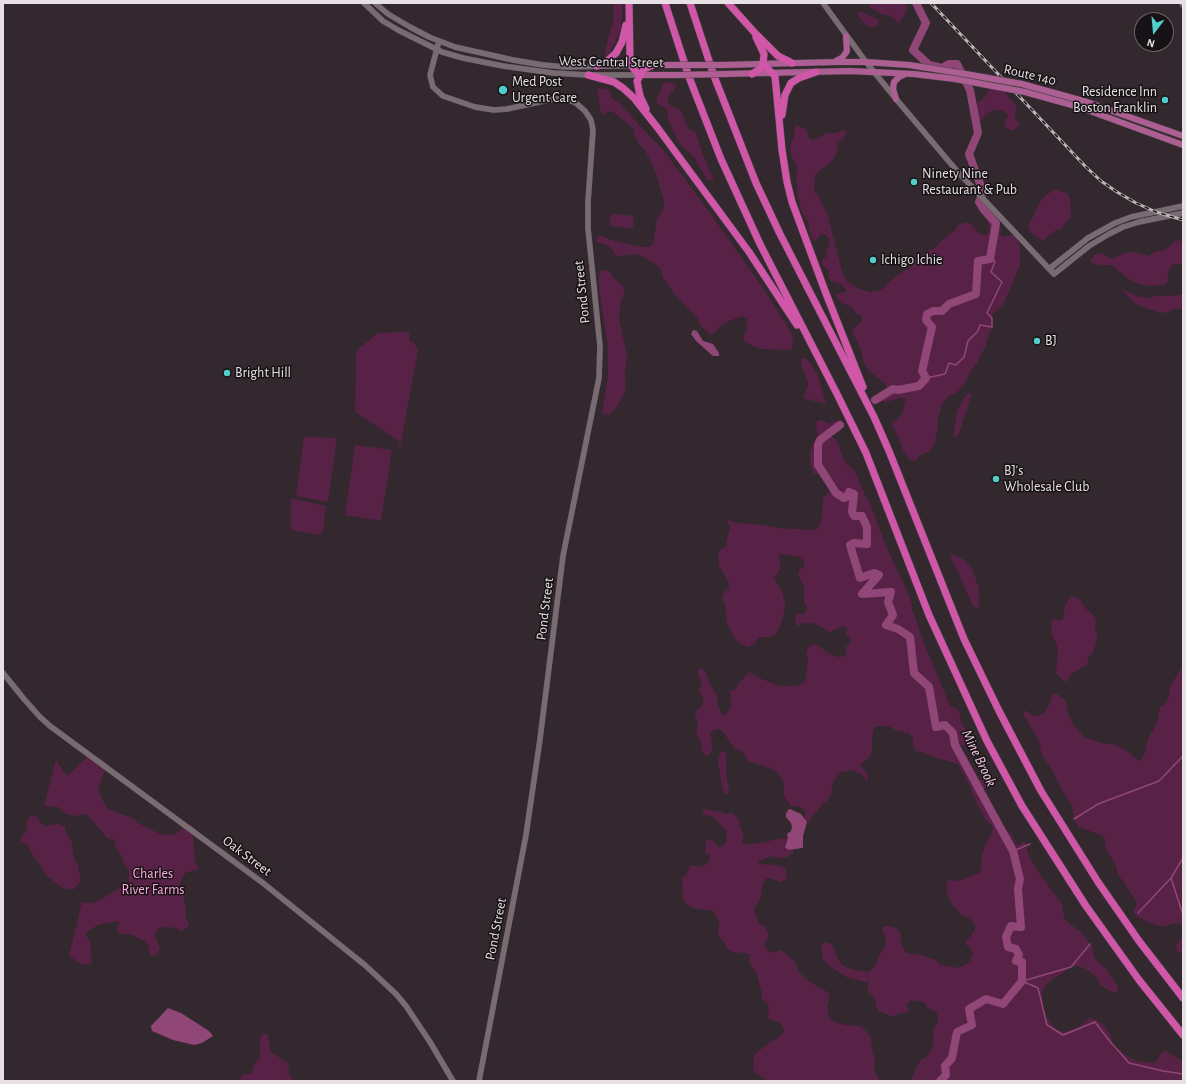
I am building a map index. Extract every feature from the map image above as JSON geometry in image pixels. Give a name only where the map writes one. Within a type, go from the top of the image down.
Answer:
[{"type":"highway","points":[[666,3],[689,77],[721,159],[760,244],[866,453],[887,503],[929,615],[987,741],[1022,806],[1086,906],[1139,980],[1183,1035]]},
{"type":"highway","points":[[690,3],[714,76],[759,190],[798,270],[874,417]]},
{"type":"highway","points":[[728,3],[778,56],[792,63]]},
{"type":"highway","points":[[629,5],[630,59],[631,65],[639,75]]},
{"type":"highway","points":[[597,66],[605,64],[610,60],[621,45],[629,5]]},
{"type":"highway","points":[[752,74],[760,69],[763,64],[764,54],[755,33]]},
{"type":"highway","points":[[653,64],[644,69],[639,75],[637,81],[640,96],[657,126]]},
{"type":"highway","points":[[763,64],[773,74],[775,81],[785,166],[792,202],[874,417],[907,494],[964,639],[1016,746],[1041,791],[1098,882],[1139,941],[1183,998]]},
{"type":"highway","points":[[780,129],[783,103],[788,87],[799,78],[816,72]]},
{"type":"highway","points":[[588,75],[610,81],[623,88],[634,98],[657,126],[764,275],[797,325],[838,396]]},
{"type":"main road","name":"West Central Street","points":[[364,3],[383,21],[436,49],[463,58],[503,66],[553,73],[588,75],[678,75],[874,71]]},
{"type":"main road","name":"West Central Street","points":[[375,3],[388,14],[439,41],[455,47],[532,64],[566,67],[653,64],[722,65],[866,62]]},
{"type":"main road","points":[[822,3],[896,99],[983,199],[1054,274],[1089,246],[1123,227],[1139,222],[1183,213]]},
{"type":"main road","points":[[836,62],[842,58],[847,51],[846,36]]},
{"type":"main road","points":[[436,49],[439,41]]},
{"type":"main road","name":"Pond Street","points":[[436,49],[430,73],[433,87],[449,98],[474,107],[490,110],[507,109],[554,99],[568,100],[581,107],[588,115],[592,126],[588,228],[600,346],[599,378],[563,556],[540,739],[526,835],[479,1081]]},
{"type":"main road","name":"Route 140","points":[[866,62],[909,65],[960,72],[1022,84],[1087,102],[1183,136]]},
{"type":"main road","name":"Route 140","points":[[874,71],[955,79],[1025,92],[1079,107],[1183,145]]},
{"type":"main road","points":[[896,99],[893,89],[894,82],[899,77],[907,74]]},
{"type":"main road","points":[[1049,269],[1088,238],[1116,223],[1131,217],[1183,206]]},
{"type":"main road","name":"Oak Street","points":[[3,673],[24,699],[50,726],[262,883],[366,966],[396,994],[406,1006],[454,1081]]},
{"type":"green space","points":[[613,3],[623,3],[621,28],[614,44],[606,56],[605,50],[614,18]]},
{"type":"green space","points":[[869,3],[903,3],[907,5],[907,8],[899,23],[890,16],[881,14],[869,7]]},
{"type":"green space","points":[[860,11],[879,20],[879,25],[874,27],[867,26],[858,15],[858,12]]},
{"type":"green space","points":[[984,73],[990,75],[1017,108],[1014,118],[1020,124],[1012,131],[1006,128],[1004,122],[1008,117],[1006,113],[1001,110],[991,111],[976,124],[974,105],[983,99],[989,90],[982,77]]},
{"type":"green space","points":[[670,82],[677,86],[669,95],[667,101],[671,106],[680,110],[688,128],[696,133],[710,172],[713,175],[713,179],[711,180],[707,180],[694,157],[679,143],[668,118],[667,109],[656,103],[663,83]]},
{"type":"green space","points":[[600,88],[608,89],[611,93],[611,97],[621,105],[664,151],[713,217],[761,285],[791,332],[793,341],[792,348],[788,350],[762,349],[745,341],[743,337],[747,329],[747,319],[742,316],[724,323],[714,333],[710,334],[702,327],[697,318],[675,295],[663,278],[661,270],[655,263],[639,255],[632,254],[617,257],[609,246],[596,242],[598,236],[603,236],[611,240],[641,247],[649,247],[653,244],[657,219],[663,210],[664,201],[656,173],[646,152],[638,143],[633,128],[613,112],[609,111],[605,115],[601,112],[597,91]]},
{"type":"green space","points":[[797,125],[806,129],[809,138],[813,140],[827,133],[836,133],[843,130],[846,131],[844,138],[838,143],[836,155],[831,162],[815,176],[814,191],[819,197],[827,213],[843,275],[848,282],[859,289],[871,292],[881,290],[895,277],[910,269],[915,259],[938,246],[940,242],[949,234],[955,231],[957,226],[965,222],[971,224],[980,234],[987,234],[990,229],[986,216],[988,210],[998,219],[1001,237],[1010,235],[1015,236],[1020,245],[1020,265],[1004,303],[992,315],[992,327],[985,347],[977,363],[970,372],[965,384],[956,393],[949,396],[942,404],[938,418],[935,441],[931,450],[920,455],[916,461],[910,460],[904,453],[892,422],[897,420],[902,414],[906,399],[901,398],[886,402],[876,401],[878,395],[886,391],[887,385],[869,371],[863,361],[862,352],[852,330],[862,321],[862,316],[855,313],[851,306],[843,304],[837,298],[835,294],[845,292],[846,290],[842,284],[830,281],[828,276],[829,271],[823,266],[822,263],[823,259],[827,256],[826,252],[829,245],[829,239],[825,234],[821,234],[814,242],[810,234],[808,221],[801,211],[796,177],[798,169],[791,155],[790,145],[794,138],[795,126]]},
{"type":"green space","points":[[1056,189],[1068,194],[1070,199],[1071,216],[1064,224],[1062,229],[1056,230],[1044,240],[1040,239],[1031,233],[1028,226],[1040,202],[1046,195]]},
{"type":"green space","points":[[611,214],[634,217],[633,228],[609,226]]},
{"type":"green space","points":[[1179,240],[1183,241],[1183,265],[1173,264],[1169,269],[1167,283],[1163,285],[1149,286],[1139,284],[1131,281],[1111,265],[1100,265],[1090,261],[1096,254],[1101,253],[1113,259],[1124,253],[1134,252],[1149,256],[1154,252],[1165,250]]},
{"type":"green space","points":[[601,270],[610,271],[613,277],[624,287],[619,320],[627,354],[625,375],[626,388],[615,409],[610,414],[604,415],[602,412],[608,375],[608,359],[607,341],[599,288],[599,274]]},
{"type":"green space","points":[[1121,289],[1137,296],[1148,298],[1183,294],[1183,309],[1175,309],[1165,313],[1158,312],[1137,305]]},
{"type":"green space","points":[[409,332],[409,341],[413,342],[418,350],[400,448],[399,441],[355,412],[356,353],[358,349],[378,333]]},
{"type":"green space","points":[[802,358],[807,359],[817,373],[826,404],[803,397],[808,386],[808,382],[802,368]]},
{"type":"green space","points":[[968,393],[971,393],[971,396],[958,436],[953,438],[957,412],[963,399]]},
{"type":"green space","points":[[822,420],[829,424],[835,421],[840,422],[840,425],[830,435],[838,442],[842,456],[847,464],[855,471],[866,498],[870,503],[885,544],[910,597],[912,612],[915,616],[922,638],[950,706],[959,711],[962,724],[976,747],[972,750],[960,745],[961,749],[979,779],[987,782],[988,786],[984,789],[985,793],[1004,828],[1012,835],[1016,844],[1019,845],[1022,842],[1025,842],[1029,857],[1062,904],[1066,921],[1082,933],[1092,947],[1095,959],[1105,968],[1118,986],[1118,991],[1114,993],[1101,986],[1097,977],[1084,968],[1077,966],[1070,967],[1051,980],[1044,988],[1042,993],[1043,1008],[1046,1017],[1058,1030],[1065,1032],[1079,1027],[1089,1018],[1097,1020],[1109,1032],[1113,1046],[1116,1050],[1139,1062],[1155,1063],[1160,1055],[1166,1051],[1183,1061],[1183,1081],[908,1081],[912,1078],[918,1064],[922,1059],[927,1057],[934,1044],[933,1031],[938,1022],[937,1013],[934,1010],[927,1008],[926,1003],[912,1000],[906,1005],[909,1010],[907,1013],[900,1013],[893,1017],[879,1011],[876,1006],[875,998],[868,991],[869,981],[865,982],[846,977],[828,965],[823,960],[821,945],[824,942],[832,944],[838,959],[843,966],[854,970],[868,972],[876,965],[879,955],[886,945],[882,928],[885,926],[898,929],[900,932],[901,942],[906,953],[922,955],[936,960],[940,965],[955,968],[964,966],[970,961],[973,954],[971,949],[965,944],[975,929],[975,924],[953,906],[947,894],[947,882],[949,880],[958,881],[979,873],[981,869],[982,853],[993,827],[985,819],[958,764],[916,751],[913,746],[913,739],[909,733],[898,731],[888,726],[879,726],[874,728],[872,737],[872,751],[869,757],[860,765],[868,775],[868,780],[865,780],[861,774],[853,770],[841,772],[834,780],[831,794],[827,801],[823,803],[814,813],[810,821],[807,822],[804,819],[806,813],[804,810],[798,806],[791,806],[783,795],[784,783],[778,773],[770,768],[748,761],[743,752],[734,748],[720,729],[710,732],[713,748],[709,755],[705,756],[696,732],[698,725],[695,715],[696,710],[701,707],[704,701],[699,690],[702,684],[698,674],[698,669],[701,668],[707,674],[710,685],[717,695],[718,706],[723,716],[728,712],[731,704],[730,691],[736,689],[739,683],[749,672],[759,678],[780,686],[797,686],[804,682],[806,677],[808,660],[806,653],[810,645],[816,644],[830,654],[838,657],[847,656],[845,651],[846,647],[852,641],[846,634],[847,628],[842,626],[830,632],[813,623],[803,623],[798,626],[796,624],[796,613],[804,614],[807,608],[804,601],[804,587],[798,575],[799,570],[804,566],[804,561],[800,557],[780,554],[779,558],[781,568],[774,578],[782,591],[785,603],[780,627],[774,635],[770,637],[759,637],[754,644],[748,647],[738,643],[727,624],[725,605],[722,598],[723,594],[729,588],[728,580],[719,566],[718,556],[720,549],[727,546],[726,543],[730,528],[727,519],[738,523],[778,528],[812,530],[818,528],[822,517],[823,499],[832,489],[831,483],[819,473],[813,474],[813,469],[810,464],[810,454],[813,444],[818,436],[816,426],[817,421]]},
{"type":"green space","points":[[304,437],[337,438],[328,502],[296,496]]},
{"type":"green space","points":[[355,445],[392,450],[381,521],[345,515]]},
{"type":"green space","points":[[291,498],[326,506],[323,530],[320,535],[291,530]]},
{"type":"green space","points":[[952,554],[964,560],[972,568],[979,589],[979,609],[973,606],[958,571],[951,559]]},
{"type":"green space","points":[[1070,597],[1076,597],[1093,615],[1096,620],[1095,629],[1097,632],[1097,638],[1093,653],[1087,657],[1089,662],[1088,664],[1072,674],[1066,682],[1056,673],[1058,651],[1057,645],[1052,636],[1051,626],[1054,619],[1060,621],[1063,619],[1065,606]]},
{"type":"green space","points":[[1183,666],[1183,927],[1180,924],[1173,923],[1163,927],[1150,923],[1136,916],[1134,912],[1137,902],[1118,874],[1115,863],[1108,853],[1105,840],[1101,835],[1079,827],[1075,822],[1072,806],[1042,755],[1038,739],[1023,714],[1024,711],[1027,711],[1032,715],[1039,716],[1045,712],[1053,693],[1057,694],[1065,700],[1069,716],[1075,727],[1084,737],[1106,744],[1113,744],[1124,749],[1140,761],[1145,753],[1149,737],[1156,725],[1160,707],[1167,702],[1170,686]]},
{"type":"green space","points":[[723,751],[726,753],[726,775],[729,791],[727,795],[725,795],[722,787],[718,761],[721,752]]},
{"type":"green space","name":"Charles River Farms","points":[[91,753],[107,763],[98,790],[107,808],[134,818],[136,822],[160,834],[176,834],[184,827],[192,824],[195,862],[200,869],[185,873],[179,885],[184,889],[186,919],[189,923],[187,928],[181,931],[174,927],[169,928],[163,926],[157,930],[155,935],[160,949],[156,955],[153,956],[150,955],[148,944],[145,941],[135,936],[117,932],[117,928],[120,923],[116,921],[98,925],[85,933],[90,942],[92,964],[83,965],[69,956],[82,902],[93,903],[129,883],[129,870],[124,865],[123,859],[115,846],[115,840],[108,839],[87,814],[75,816],[66,814],[58,807],[44,806],[56,760],[67,776]]},
{"type":"green space","points":[[705,809],[726,814],[732,813],[735,815],[740,822],[740,827],[743,832],[742,841],[744,844],[762,843],[788,838],[785,844],[789,850],[793,850],[793,854],[780,858],[772,856],[759,861],[758,863],[781,866],[787,873],[786,879],[780,882],[770,878],[765,879],[760,899],[754,910],[759,923],[765,927],[768,933],[765,947],[768,951],[774,953],[781,950],[784,952],[794,960],[799,972],[807,980],[829,993],[827,1007],[829,1017],[835,1022],[845,1025],[861,1026],[866,1031],[871,1038],[875,1060],[874,1070],[879,1081],[767,1081],[753,1069],[754,1055],[779,1037],[784,1030],[781,1023],[769,1019],[769,1006],[761,998],[762,992],[756,973],[750,964],[749,954],[728,950],[724,942],[718,936],[719,922],[714,911],[692,908],[683,899],[682,878],[686,875],[690,865],[702,867],[709,862],[709,854],[705,854],[706,840],[712,840],[718,847],[723,846],[727,840],[726,831],[715,818],[703,814]]},
{"type":"green space","points":[[32,816],[37,817],[45,826],[58,824],[65,827],[65,831],[72,842],[73,855],[78,865],[80,877],[80,882],[73,890],[62,888],[46,875],[28,846],[20,840],[26,832],[28,818]]},
{"type":"green space","points":[[1183,935],[1183,954],[1177,951],[1176,945]]},
{"type":"green space","points":[[264,1033],[268,1035],[271,1052],[289,1064],[287,1072],[292,1077],[292,1081],[240,1081],[242,1075],[252,1073],[255,1062],[260,1058],[260,1038]]},
{"type":"shaded area","points":[[693,330],[697,331],[703,341],[713,344],[719,353],[719,356],[713,356],[696,341],[691,334]]},
{"type":"shaded area","points":[[790,809],[801,814],[807,822],[803,836],[803,847],[789,850],[785,847],[788,838],[787,834],[791,831],[792,827],[791,823],[786,817],[788,810]]},
{"type":"shaded area","points":[[168,1008],[181,1013],[209,1031],[213,1036],[202,1043],[194,1045],[173,1040],[152,1031],[151,1026]]},
{"type":"waterway","name":"Mine Brook","points":[[875,400],[893,389],[898,390],[919,386],[926,378],[922,371],[932,327],[926,320],[927,314],[933,311],[942,311],[949,304],[976,294],[978,261],[990,259],[996,223],[979,202],[983,192],[969,154],[978,133],[970,90],[957,64],[949,64],[942,68],[929,65],[913,50],[926,23],[916,3]]},
{"type":"waterway","name":"Mine Brook","points":[[926,378],[945,374],[949,363],[956,365],[964,357],[968,341],[978,331],[980,325],[992,327],[992,318],[987,313],[1002,282],[991,272],[995,261],[990,259]]},
{"type":"waterway","name":"Mine Brook","points":[[840,425],[820,440],[818,445],[818,465],[836,493],[844,498],[847,497],[849,492],[854,494],[852,512],[854,516],[862,516],[867,527],[867,544],[854,543],[850,545],[860,578],[874,573],[879,575],[862,594],[891,592],[888,602],[893,615],[886,625],[898,629],[910,637],[914,673],[929,687],[936,727],[945,725],[953,733],[955,745],[1013,851],[1020,879],[1018,889],[1021,927],[1011,926],[1006,937],[1008,947],[1016,949],[1019,955],[1016,961],[1022,962],[1022,981],[1003,1004],[986,999],[969,1009],[972,1025],[957,1032],[952,1058],[945,1066],[946,1075],[940,1081]]},
{"type":"waterway","points":[[1074,819],[1098,804],[1159,781],[1183,756]]},
{"type":"waterway","points":[[1013,851],[1030,844]]},
{"type":"waterway","points":[[1138,913],[1171,878],[1183,858]]},
{"type":"waterway","points":[[1171,878],[1183,915]]},
{"type":"waterway","points":[[1023,981],[1071,967],[1090,944]]},
{"type":"waterway","points":[[1022,981],[1038,988],[1047,1025],[1063,1035],[1095,1022],[1129,1063],[1183,1074]]},
{"type":"railway","points":[[931,3],[1085,166],[1101,181],[1136,203],[1156,212],[1183,220]]},
{"type":"place","name":"Med Post Urgent Care","points":[[503,90]]},
{"type":"place","name":"Residence Inn Boston Franklin","points":[[1165,100]]},
{"type":"place","name":"Ninety Nine Restaurant & Pub","points":[[914,182]]},
{"type":"place","name":"Ichigo Ichie","points":[[873,260]]},
{"type":"place","name":"BJ","points":[[1037,341]]},
{"type":"place","name":"Bright Hill","points":[[227,373]]},
{"type":"place","name":"BJ's Wholesale Club","points":[[996,479]]}]
